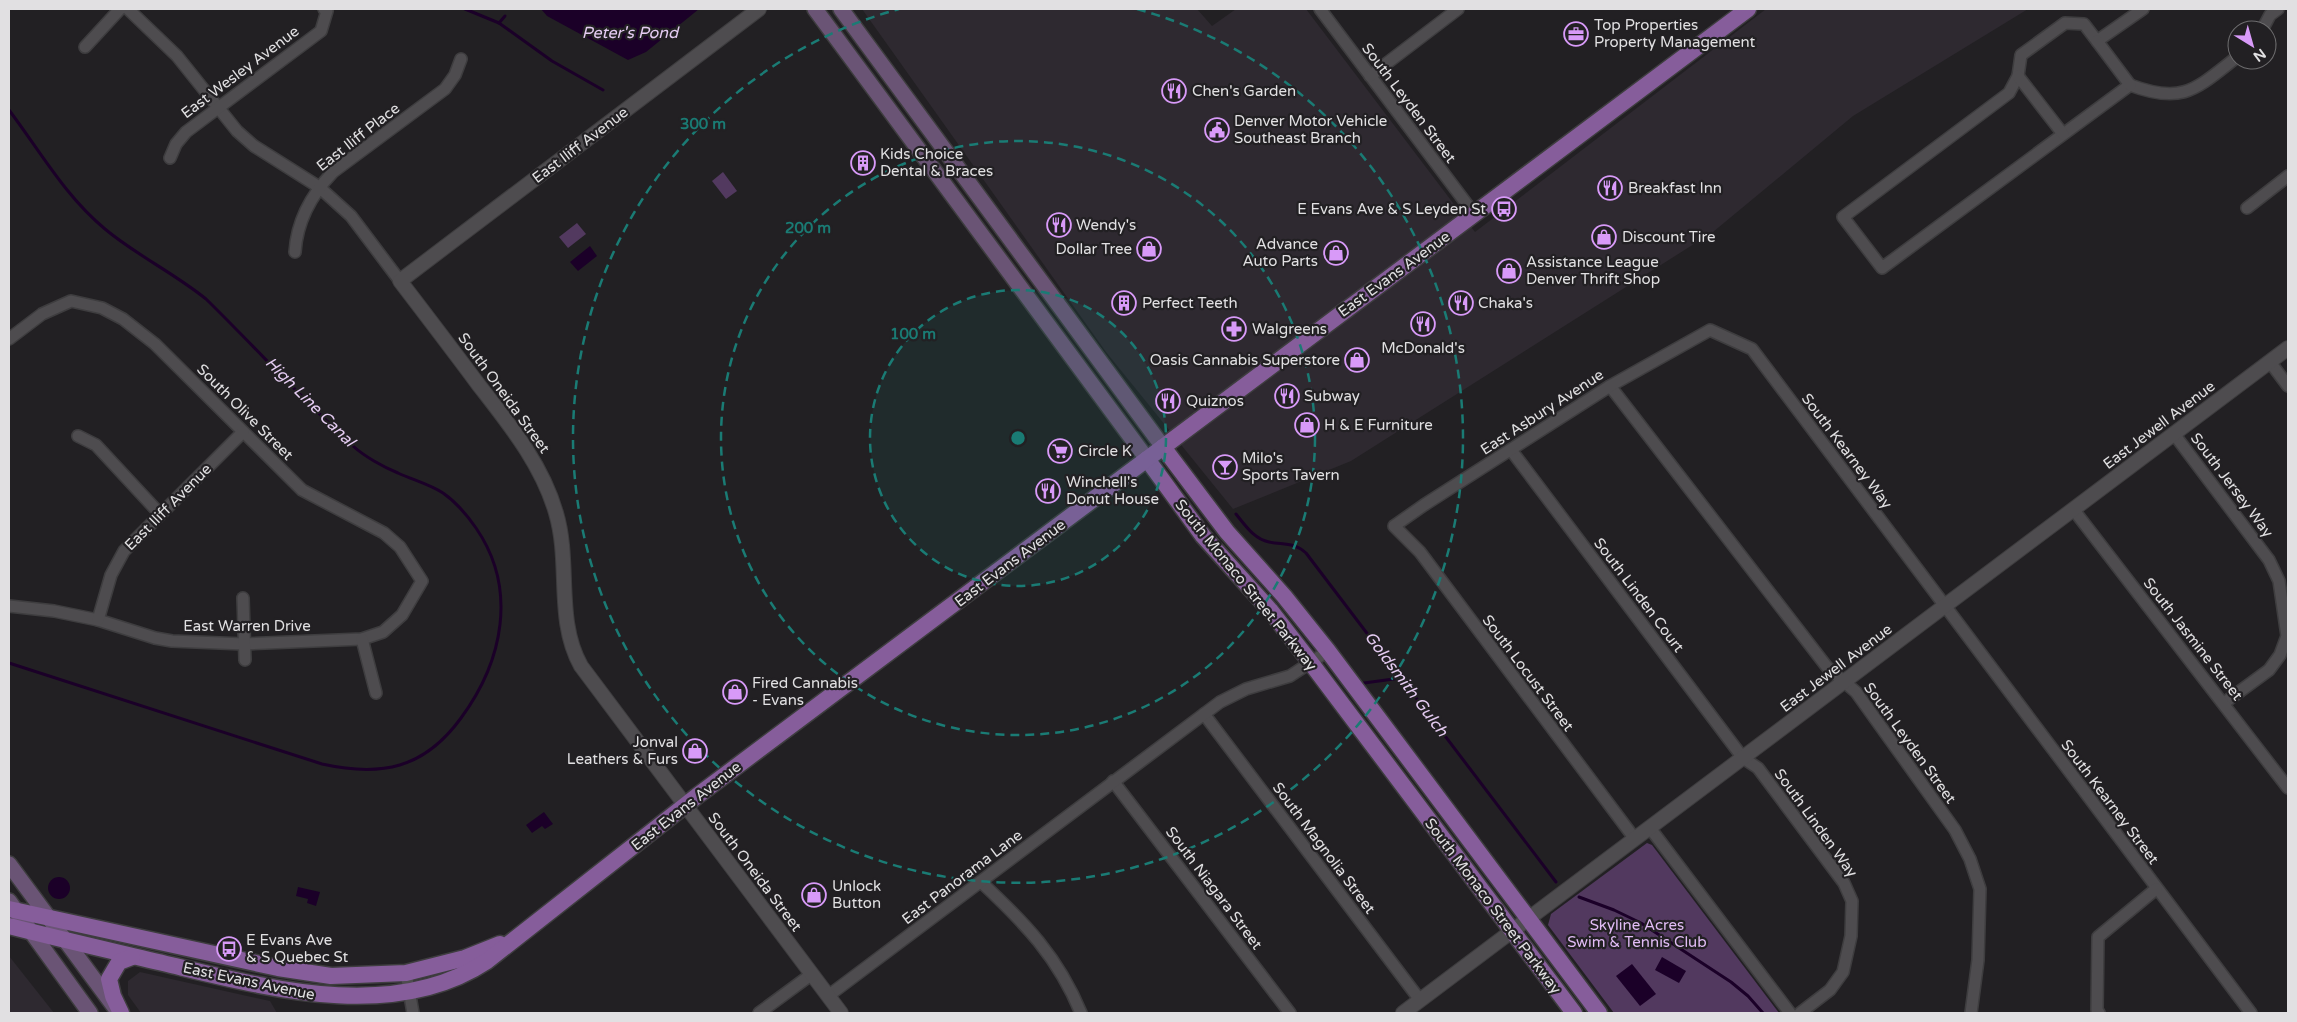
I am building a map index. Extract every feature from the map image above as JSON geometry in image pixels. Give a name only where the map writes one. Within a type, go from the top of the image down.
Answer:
[{"type":"main road","name":"South Monaco Street Parkway","points":[[815,9],[1215,550],[1270,610],[1312,663],[1574,1013]]},
{"type":"main road","name":"South Monaco Street Parkway","points":[[840,9],[1231,537],[1284,596],[1328,651],[1599,1013]]},
{"type":"main road","name":"East Evans Avenue","points":[[33,932],[132,957],[313,996],[358,997],[409,993],[446,983],[466,974],[487,961],[513,938],[685,806],[1748,9]]},
{"type":"main road","points":[[9,864],[120,1013]]},
{"type":"main road","points":[[11,907],[48,917]]},
{"type":"main road","points":[[11,907],[33,932],[90,1013]]},
{"type":"main road","name":"East Evans Avenue","points":[[48,917],[296,972],[349,976],[406,973],[465,958],[513,938]]},
{"type":"main road","points":[[9,926],[33,932]]},
{"type":"main road","points":[[120,1013],[109,979],[119,962],[132,957]]},
{"type":"street","points":[[85,47],[120,9]]},
{"type":"street","name":"South Oneida Street","points":[[128,9],[155,32],[177,56],[237,131],[254,146],[319,187],[350,216],[513,430],[535,464],[552,500],[560,529],[568,628],[576,658],[841,1013]]},
{"type":"street","name":"East Iliff Avenue","points":[[400,281],[759,9]]},
{"type":"street","name":"South Leyden Street","points":[[1320,9],[1475,215]]},
{"type":"street","points":[[1370,76],[1458,9]]},
{"type":"street","points":[[2097,40],[2143,9]]},
{"type":"street","name":"East Wesley Avenue","points":[[170,158],[176,144],[186,132],[320,30],[326,10]]},
{"type":"street","points":[[2130,85],[1882,268],[1843,217],[2009,93],[2018,76],[2021,55],[2065,23],[2084,24],[2130,85],[2148,92],[2175,96],[2203,83],[2227,65]]},
{"type":"street","name":"East Iliff Place","points":[[295,252],[300,223],[319,187],[333,172],[445,89],[455,75],[461,59]]},
{"type":"street","points":[[2018,76],[2063,134]]},
{"type":"street","points":[[2247,208],[2288,176]]},
{"type":"street","name":"South Olive Street","points":[[9,339],[42,314],[71,301],[102,308],[123,319],[141,332],[302,490],[384,533],[400,547]]},
{"type":"street","name":"East Asbury Avenue","points":[[1394,526],[1610,386],[1710,330]]},
{"type":"street","name":"South Kearney Way","points":[[1710,330],[1752,349],[1946,607]]},
{"type":"street","name":"East Jewell Avenue","points":[[1403,1013],[1946,607],[2288,348]]},
{"type":"street","points":[[2270,362],[2288,386]]},
{"type":"street","name":"South Leyden Street","points":[[1610,386],[1827,668],[1856,692],[1955,830],[1970,859],[1980,889],[1978,960],[1971,1013]]},
{"type":"street","name":"East Iliff Avenue","points":[[98,620],[111,575],[118,559],[160,514],[244,432]]},
{"type":"street","name":"South Jersey Way","points":[[2174,434],[2269,560],[2279,580],[2287,636],[2280,655],[2269,670],[2224,703]]},
{"type":"street","points":[[78,436],[96,445],[160,514]]},
{"type":"street","name":"South Linden Court","points":[[1511,450],[1743,758]]},
{"type":"street","name":"South Jasmine Street","points":[[2073,509],[2288,788]]},
{"type":"street","name":"South Locust Street","points":[[1394,526],[1420,552],[1635,840]]},
{"type":"street","name":"East Warren Drive","points":[[9,606],[54,611],[98,620],[166,640],[244,644],[362,639],[383,632],[402,615],[422,581],[400,547]]},
{"type":"street","points":[[243,598],[245,660]]},
{"type":"street","name":"South Kearney Street","points":[[1946,607],[2251,1013]]},
{"type":"street","points":[[362,639],[376,693]]},
{"type":"street","points":[[1113,781],[1234,694],[1282,680],[1312,663],[1328,651]]},
{"type":"street","name":"South Magnolia Street","points":[[1204,714],[1420,1000]]},
{"type":"street","name":"South Linden Way","points":[[1743,758],[1758,768],[1844,883],[1852,901],[1851,936],[1843,972],[1830,990],[1800,1013]]},
{"type":"street","name":"East Panorama Lane","points":[[828,996],[1113,781]]},
{"type":"street","name":"South Niagara Street","points":[[1113,781],[1290,1013]]},
{"type":"street","points":[[1650,828],[1790,1013]]},
{"type":"street","points":[[981,882],[1025,923],[1046,949],[1062,972],[1081,1013]]},
{"type":"street","points":[[2099,1013],[2097,1010],[2098,937],[2156,889]]},
{"type":"street","points":[[406,973],[413,1013]]},
{"type":"street","points":[[759,1013],[812,974]]},
{"type":"shaded area","points":[[862,9],[1197,9],[1212,26],[1236,9],[1306,9],[1475,232],[1766,9],[2028,9],[1853,116],[1713,232],[1351,461],[1233,509],[1106,352]]},
{"type":"shaded area","points":[[9,956],[54,1013],[9,1013]]},
{"type":"shaded area","points":[[140,972],[270,1001],[277,1013],[141,1013],[128,995],[128,981]]},
{"type":"green space","points":[[723,172],[737,191],[726,199],[712,181]]},
{"type":"green space","points":[[577,223],[586,234],[568,248],[559,237]]},
{"type":"green space","name":"Skyline Acres Swim & Tennis Club","points":[[1647,843],[1652,845],[1779,1013],[1614,1013],[1548,925],[1551,914]]},
{"type":"water","name":"Peter's Pond","points":[[541,9],[699,9],[646,52],[628,60],[547,16]]},
{"type":"water","points":[[590,246],[597,256],[578,271],[570,262]]},
{"type":"water","points":[[544,812],[553,824],[545,829],[542,826],[532,833],[526,825]]},
{"type":"water","points":[[59,877],[69,884],[70,888],[63,898],[59,899],[49,892],[48,888],[55,878]]},
{"type":"water","points":[[298,887],[320,892],[316,906],[307,903],[308,899],[296,896]]},
{"type":"water","points":[[1662,957],[1686,971],[1679,983],[1655,970]]},
{"type":"water","points":[[1632,964],[1656,994],[1640,1006],[1616,976]]},
{"type":"waterway","name":"Goldsmith Gulch","points":[[465,9],[499,23],[552,61],[603,90]]},
{"type":"waterway","points":[[499,23],[505,16]]},
{"type":"waterway","name":"High Line Canal","points":[[9,110],[65,188],[105,229],[206,299],[357,450],[386,468],[438,490],[457,505],[476,528],[489,551],[497,575],[501,600],[500,624],[495,649],[487,673],[461,718],[432,749],[400,765],[382,769],[343,768],[322,764],[9,663]]},
{"type":"waterway","name":"Goldsmith Gulch","points":[[1236,514],[1250,531],[1259,538],[1269,542],[1293,545],[1306,553],[1556,882]]},
{"type":"waterway","points":[[1364,683],[1401,678]]},
{"type":"waterway","name":"Goldsmith Gulch","points":[[1579,897],[1614,910],[1641,923],[1731,982],[1748,996],[1763,1013]]},
{"type":"place","name":"Top Properties Property Management","points":[[1576,34]]},
{"type":"place","name":"Chen's Garden","points":[[1174,91]]},
{"type":"place","name":"Denver Motor Vehicle Southeast Branch","points":[[1217,130]]},
{"type":"place","name":"Kids Choice Dental & Braces","points":[[863,163]]},
{"type":"place","name":"Breakfast Inn","points":[[1610,188]]},
{"type":"place","name":"E Evans Ave & S Leyden St","points":[[1504,209]]},
{"type":"place","name":"Wendy's","points":[[1059,225]]},
{"type":"place","name":"Discount Tire","points":[[1604,237]]},
{"type":"place","name":"Dollar Tree","points":[[1149,249]]},
{"type":"place","name":"Advance Auto Parts","points":[[1336,253]]},
{"type":"place","name":"Assistance League Denver Thrift Shop","points":[[1509,271]]},
{"type":"place","name":"Perfect Teeth","points":[[1124,303]]},
{"type":"place","name":"Chaka's","points":[[1461,303]]},
{"type":"place","name":"McDonald's","points":[[1423,324]]},
{"type":"place","name":"Walgreens","points":[[1234,329]]},
{"type":"place","name":"Oasis Cannabis Superstore","points":[[1357,360]]},
{"type":"place","name":"Subway","points":[[1287,396]]},
{"type":"place","name":"Quiznos","points":[[1168,401]]},
{"type":"place","name":"H & E Furniture","points":[[1307,425]]},
{"type":"place","name":"Circle K","points":[[1060,451]]},
{"type":"place","name":"Milo's Sports Tavern","points":[[1225,467]]},
{"type":"place","name":"Winchell's Donut House","points":[[1048,491]]},
{"type":"place","name":"Fired Cannabis - Evans","points":[[735,692]]},
{"type":"place","name":"Jonval Leathers & Furs","points":[[695,751]]},
{"type":"place","name":"Unlock Button","points":[[814,895]]},
{"type":"place","name":"E Evans Ave & S Quebec St","points":[[229,949]]}]
